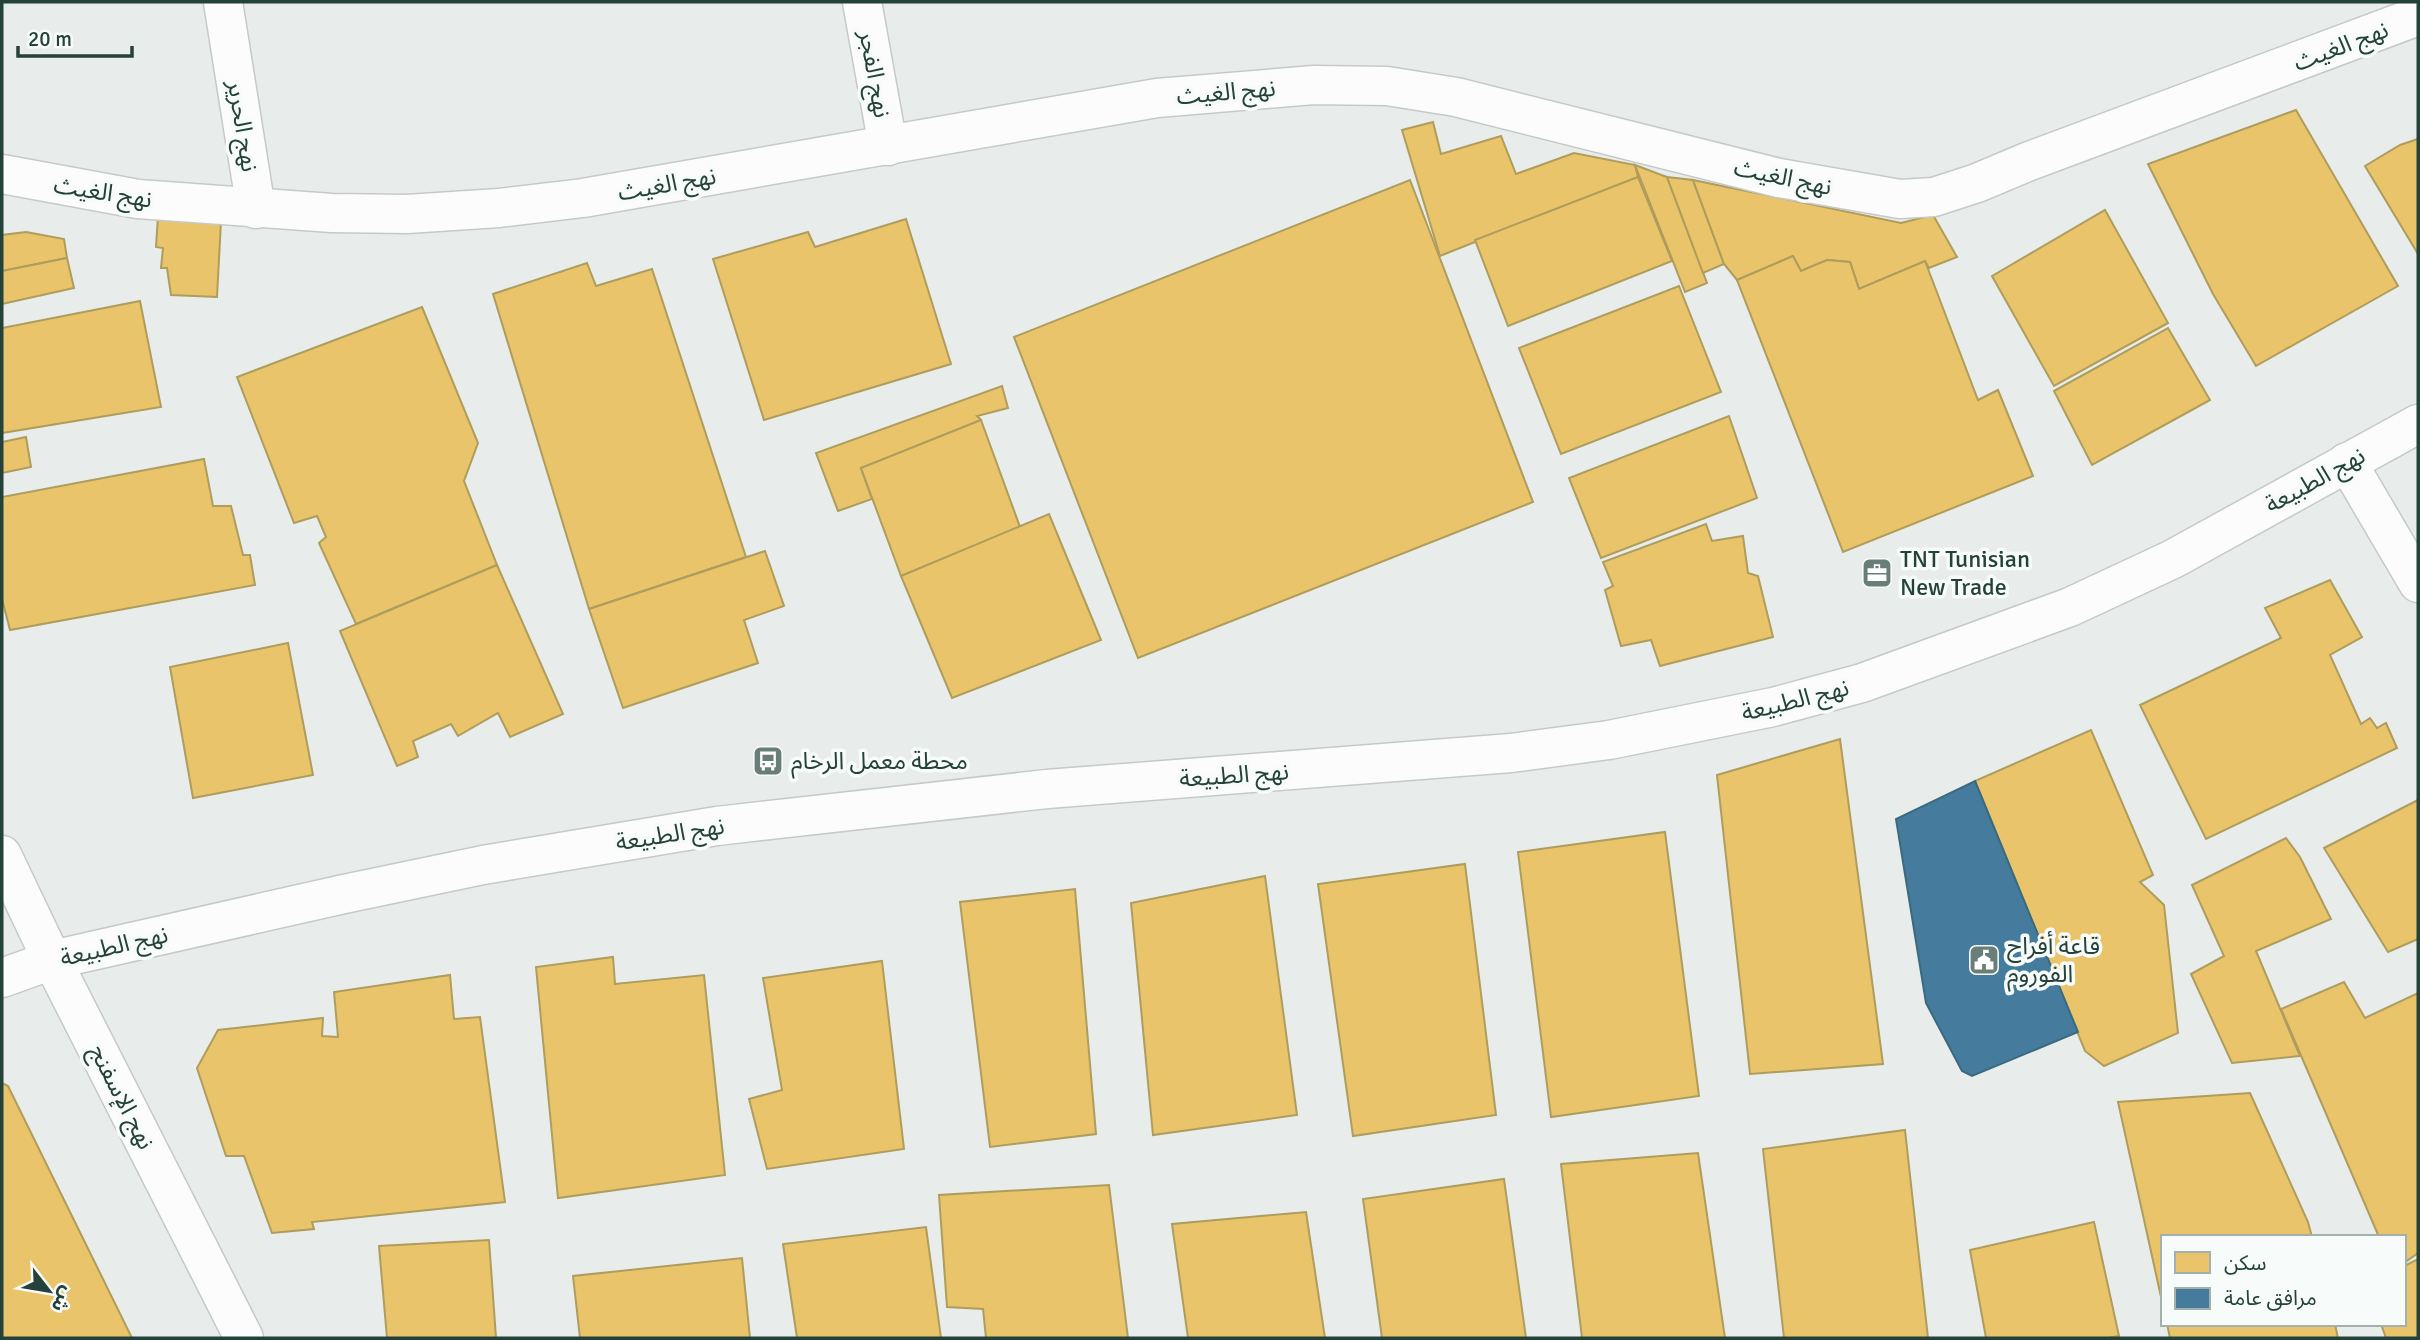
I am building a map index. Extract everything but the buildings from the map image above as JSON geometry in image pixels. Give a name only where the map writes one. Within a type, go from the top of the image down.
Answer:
[{"type":"street","name":"نهج الحرير","points":[[223,2],[256,209]]},
{"type":"street","name":"نهج الفجر","points":[[862,2],[888,146]]},
{"type":"street","name":"نهج الغيث","points":[[2,174],[138,199],[256,209],[407,214],[499,208],[583,198],[1157,98],[1314,85],[1387,86],[1456,97],[1779,178],[1900,198],[1934,197],[2418,16]]},
{"type":"street","name":"نهج الطبيعة","points":[[2,978],[52,960],[344,894],[458,870],[717,826],[1047,789],[1511,754],[1609,740],[1773,707],[1862,683],[2070,607],[2173,559],[2418,424]]},
{"type":"street","points":[[2347,462],[2418,583]]},
{"type":"street","name":"نهج الإسفنج","points":[[2,855],[52,960],[244,1338]]},
{"type":"place","name":"TNT Tunisian New Trade","points":[[1877,573]]},
{"type":"place","name":"محطة معمل الرخام","points":[[768,761]]},
{"type":"place","name":"قاعة أفراح الفوروم","points":[[1984,960]]}]
